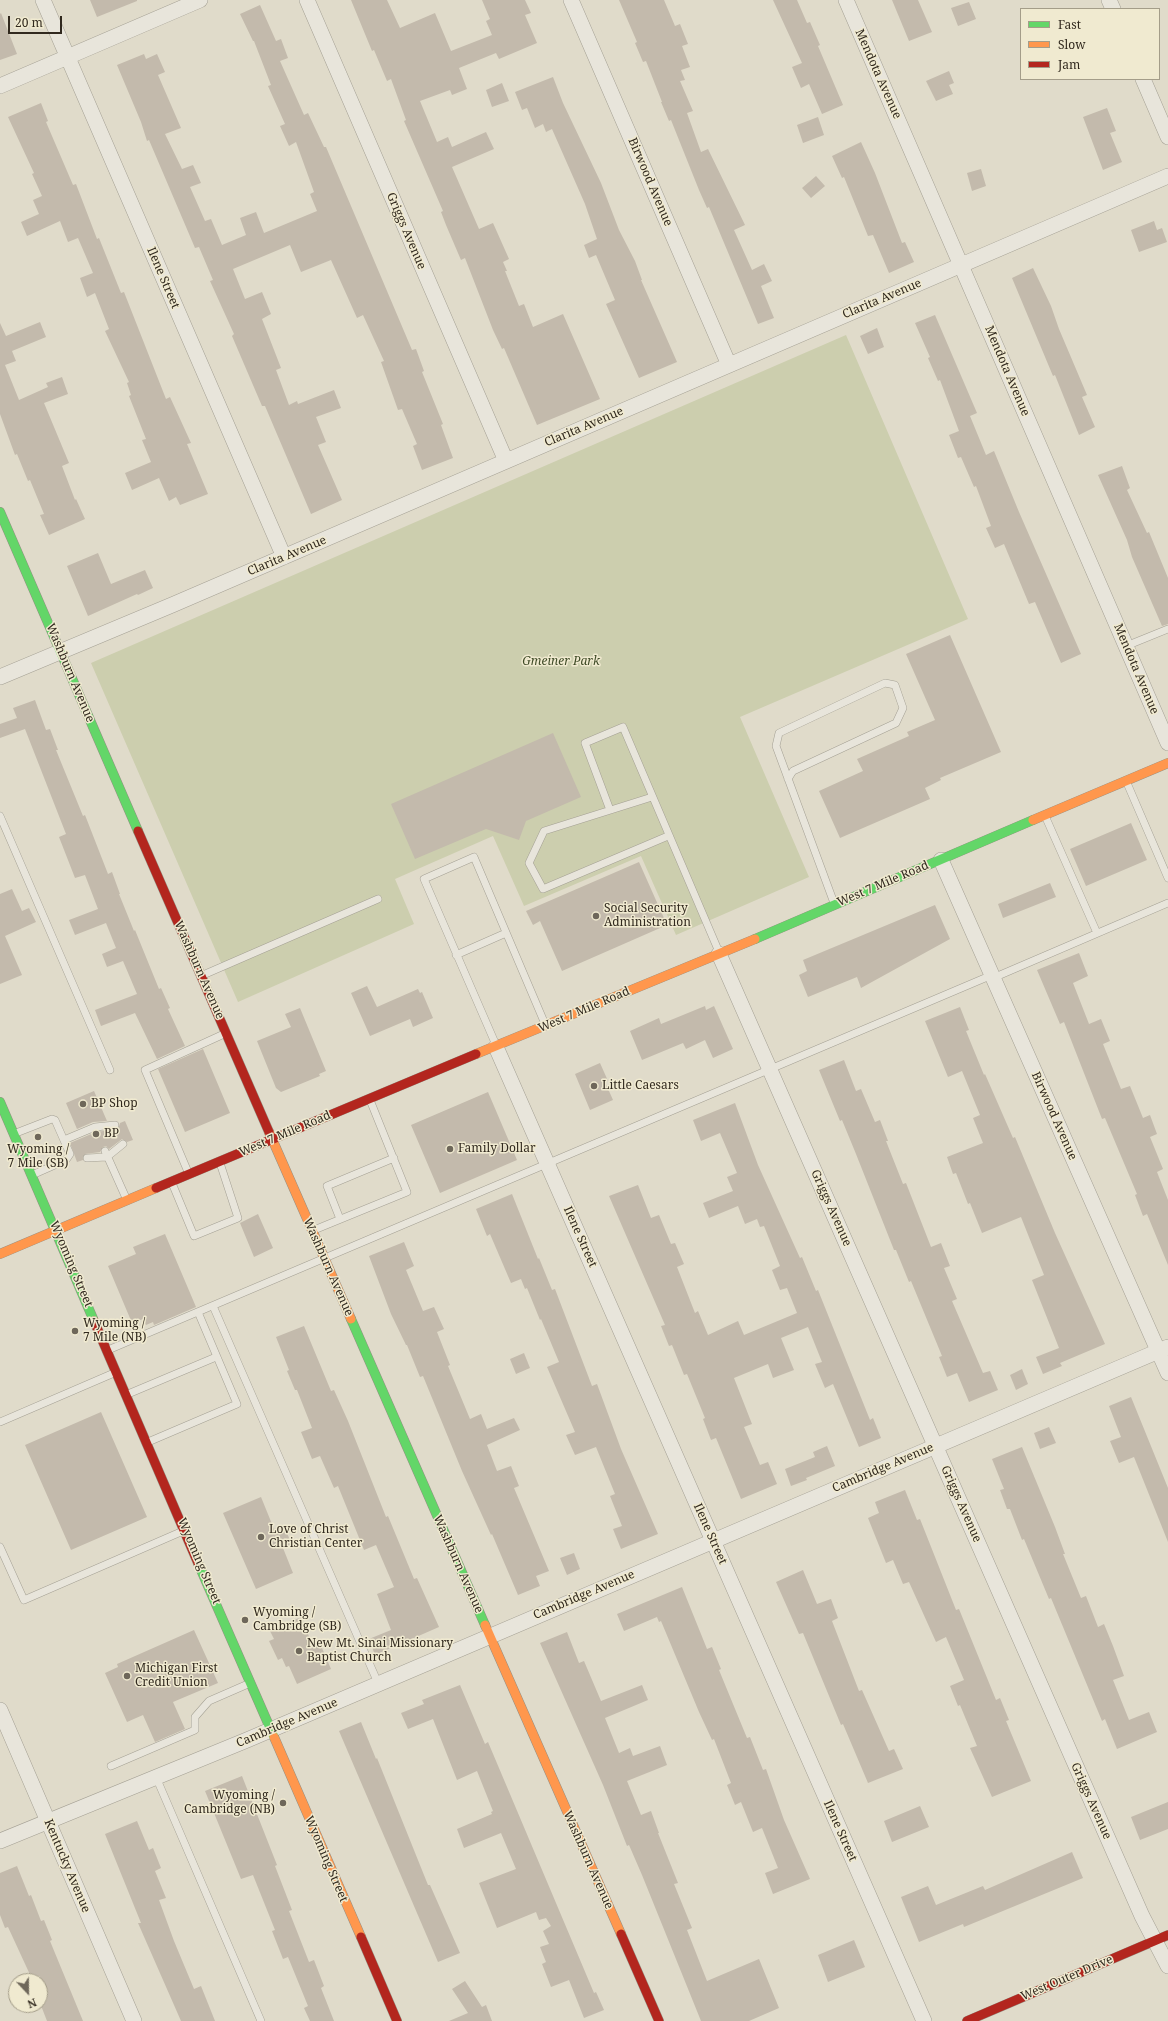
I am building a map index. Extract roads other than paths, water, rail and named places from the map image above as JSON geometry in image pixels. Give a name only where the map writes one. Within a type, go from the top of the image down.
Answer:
[{"type":"street","name":"Ilene Street","points":[[43,0],[284,557]]},
{"type":"street","points":[[0,86],[200,0]]},
{"type":"street","name":"Griggs Avenue","points":[[307,0],[506,461]]},
{"type":"street","name":"Birwood Avenue","points":[[571,0],[729,365]]},
{"type":"street","name":"Mendota Avenue","points":[[846,0],[1168,743]]},
{"type":"street","points":[[1143,80],[1168,137]]},
{"type":"street","name":"Clarita Avenue","points":[[0,677],[284,557],[1168,176]]},
{"type":"street","name":"Washburn Avenue","points":[[0,512],[226,1034],[658,2021]]},
{"type":"street","name":"West 7 Mile Road","points":[[0,1254],[171,1181],[719,954],[1168,763]]},
{"type":"street","name":"Birwood Avenue","points":[[941,860],[992,976],[1163,1349],[1168,1373]]},
{"type":"street","name":"Griggs Avenue","points":[[719,954],[1142,1916],[1161,1938],[1168,1966]]},
{"type":"street","name":"Ilene Street","points":[[496,1047],[924,2021]]},
{"type":"street","name":"Wyoming Street","points":[[0,1102],[11,1133],[32,1175],[56,1230],[270,1730],[398,2021]]},
{"type":"street","name":"Cambridge Avenue","points":[[0,1841],[270,1730],[489,1635],[1163,1349]]},
{"type":"street","name":"Kentucky Avenue","points":[[0,1710],[134,2021]]},
{"type":"street","name":"West Outer Drive","points":[[967,2021],[1161,1938]]},
{"type":"lane","points":[[1126,646],[1168,629]]},
{"type":"lane","points":[[788,779],[793,771],[896,723],[903,708],[895,685],[885,683],[779,733],[776,746],[788,779],[834,905]]},
{"type":"lane","points":[[610,810],[585,743],[623,727],[719,954]]},
{"type":"lane","points":[[1126,781],[1168,878]]},
{"type":"lane","points":[[652,797],[544,831],[529,863],[543,889],[668,836]]},
{"type":"lane","points":[[0,816],[110,1070]]},
{"type":"lane","points":[[1045,816],[1097,933]]},
{"type":"lane","points":[[496,1047],[424,879],[474,857],[546,1026]]},
{"type":"lane","points":[[201,976],[378,899]]},
{"type":"lane","points":[[108,1350],[770,1069],[1168,903]]},
{"type":"lane","points":[[456,955],[506,933]]},
{"type":"lane","points":[[188,1174],[145,1070],[226,1034]]},
{"type":"lane","points":[[312,1231],[407,1192],[370,1099]]},
{"type":"lane","points":[[11,1133],[47,1119],[55,1120],[70,1154],[68,1158],[32,1175]]},
{"type":"lane","points":[[64,1140],[115,1125]]},
{"type":"lane","points":[[80,1139],[96,1130]]},
{"type":"lane","points":[[87,1158],[106,1154],[123,1144]]},
{"type":"lane","points":[[106,1154],[126,1200]]},
{"type":"lane","points":[[340,1219],[327,1186],[394,1158]]},
{"type":"lane","points":[[171,1181],[194,1236],[238,1218],[219,1161]]},
{"type":"lane","points":[[213,1306],[378,1683]]},
{"type":"lane","points":[[147,1442],[237,1404],[198,1312]]},
{"type":"lane","points":[[126,1394],[216,1357]]},
{"type":"lane","points":[[0,1422],[117,1372]]},
{"type":"lane","points":[[0,1547],[24,1600],[185,1530]]},
{"type":"lane","points":[[111,1766],[195,1730],[195,1717],[209,1701],[250,1683]]},
{"type":"lane","points":[[156,1776],[261,2021]]},
{"type":"place","name":"Social Security Administration","points":[[596,916]]},
{"type":"place","name":"Little Caesars","points":[[594,1086]]},
{"type":"place","name":"BP Shop","points":[[83,1104]]},
{"type":"place","name":"BP","points":[[96,1134]]},
{"type":"place","name":"Wyoming / 7 Mile (SB)","points":[[38,1137]]},
{"type":"place","name":"Family Dollar","points":[[450,1149]]},
{"type":"place","name":"Wyoming / 7 Mile (NB)","points":[[75,1331]]},
{"type":"place","name":"Love of Christ Christian Center","points":[[261,1537]]},
{"type":"place","name":"Wyoming / Cambridge (SB)","points":[[245,1620]]},
{"type":"place","name":"New Mt. Sinai Missionary Baptist Church","points":[[299,1651]]},
{"type":"place","name":"Michigan First Credit Union","points":[[127,1676]]},
{"type":"place","name":"Wyoming / Cambridge (NB)","points":[[283,1803]]},
{"type":"park label","name":"Gmeiner Park","points":[[561,662]]}]
